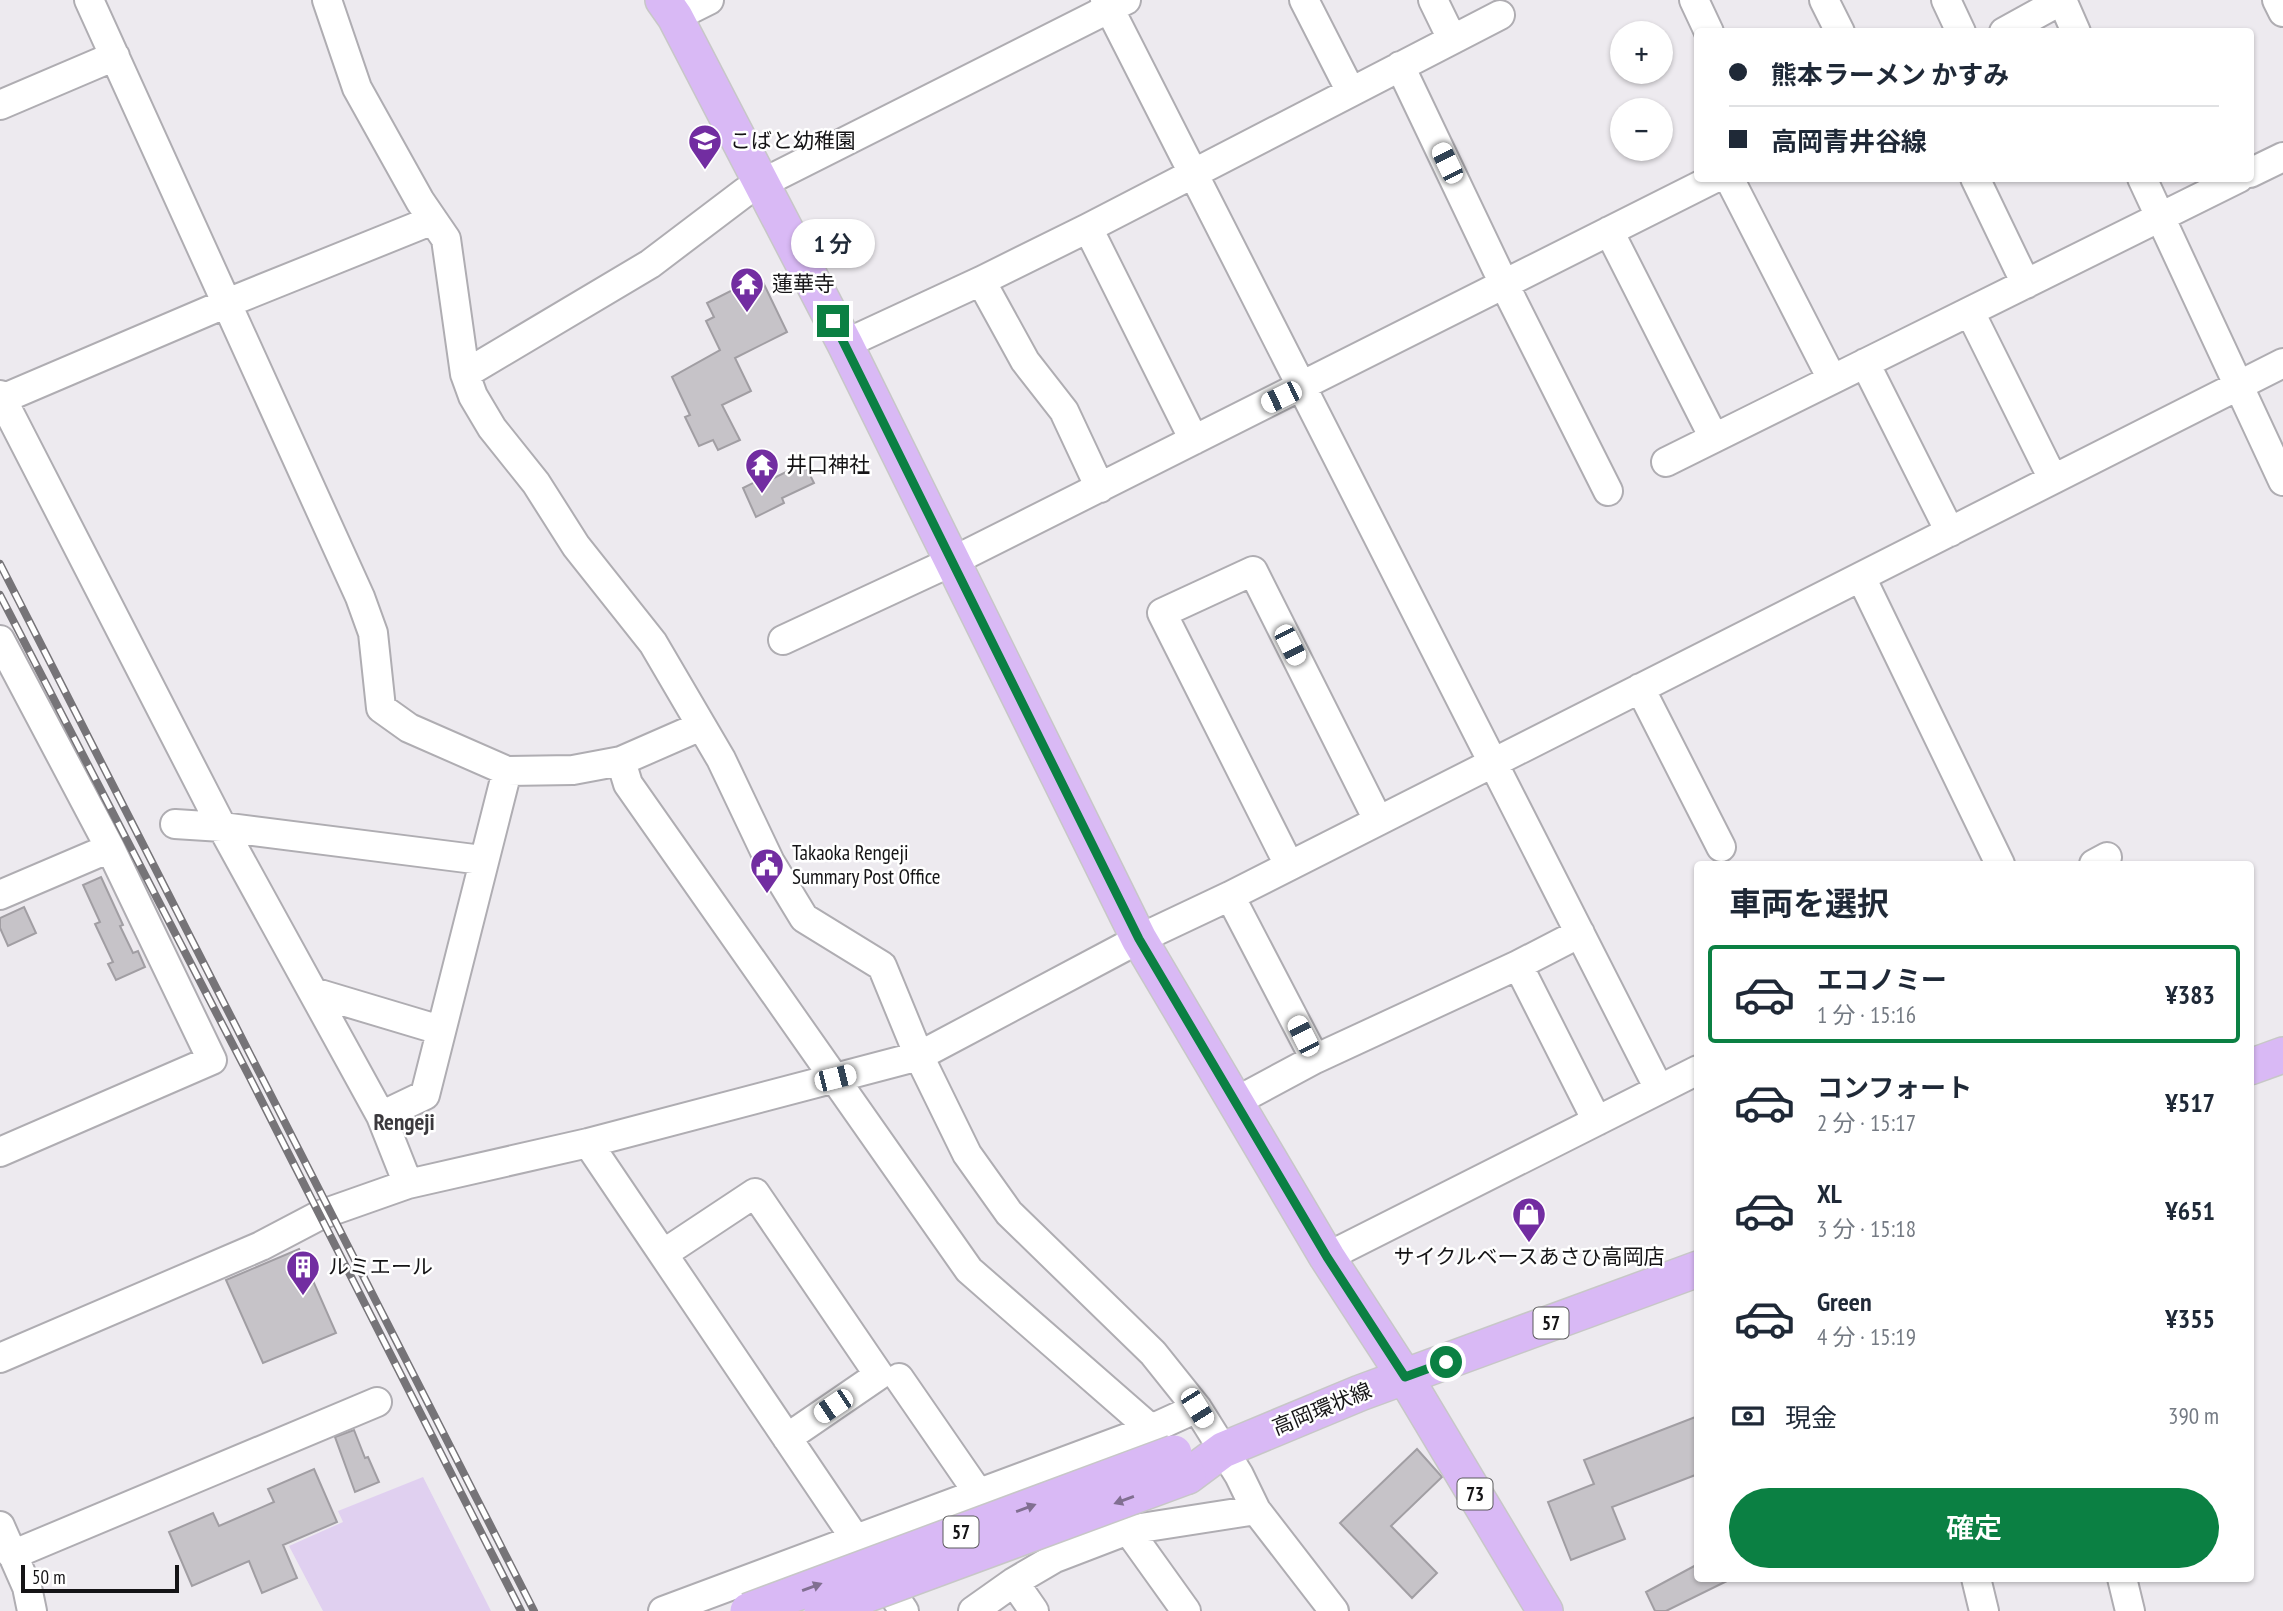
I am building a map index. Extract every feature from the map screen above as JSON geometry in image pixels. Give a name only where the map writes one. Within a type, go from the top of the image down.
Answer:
[{"type":"main road","name":"73","points":[[668,9],[845,344],[1139,939],[1327,1257],[1405,1377],[1545,1611]]},
{"type":"main road","points":[[2254,1066],[2283,1055]]},
{"type":"main road","name":"高岡環状線","points":[[748,1611],[1171,1453],[1223,1450],[1360,1393],[1694,1270]]},
{"type":"main road","name":"高岡環状線","points":[[822,1611],[1171,1453]]},
{"type":"street","points":[[89,0],[360,597],[373,633],[381,708],[409,728],[506,771],[573,770],[621,761],[701,726]]},
{"type":"street","points":[[327,0],[357,89],[420,201],[446,239],[465,374],[473,396],[492,428],[536,483],[576,546],[653,643],[721,758],[770,862],[804,918],[882,966],[919,1056],[967,1154],[1009,1213],[1153,1353],[1197,1408],[1256,1510],[1335,1611]]},
{"type":"street","points":[[668,9],[709,0]]},
{"type":"street","points":[[1304,0],[1351,92]]},
{"type":"street","points":[[1433,0],[1452,39]]},
{"type":"street","points":[[1694,0],[1707,28]]},
{"type":"street","points":[[1825,0],[1838,28]]},
{"type":"street","points":[[1946,0],[1959,28]]},
{"type":"street","points":[[2011,28],[2062,0],[2074,28]]},
{"type":"street","points":[[2277,0],[2283,12]]},
{"type":"street","points":[[465,374],[650,264],[746,192],[1113,3],[1192,172],[1659,1089]]},
{"type":"street","points":[[845,344],[1088,228],[1500,15]]},
{"type":"street","points":[[0,105],[115,56]]},
{"type":"street","points":[[1400,66],[1504,284],[1608,491]]},
{"type":"street","points":[[2254,171],[2283,157]]},
{"type":"street","points":[[783,640],[953,562],[1707,182]]},
{"type":"street","points":[[1731,182],[1832,379]]},
{"type":"street","points":[[1977,182],[2026,284]]},
{"type":"street","points":[[2144,182],[2283,481]]},
{"type":"street","points":[[1666,462],[2231,182]]},
{"type":"street","points":[[408,1184],[381,1116],[222,827],[1,398],[433,220]]},
{"type":"street","points":[[1088,228],[1195,440]]},
{"type":"street","points":[[1609,231],[1714,438]]},
{"type":"street","points":[[981,281],[1025,361],[1064,411],[1100,488]]},
{"type":"street","points":[[1970,312],[2053,479]]},
{"type":"street","points":[[1865,363],[1950,532]]},
{"type":"street","points":[[0,1358],[261,1246],[320,1215],[408,1184],[588,1143],[919,1056],[1139,939],[1230,896],[2283,363]]},
{"type":"street","points":[[1289,865],[1162,613],[1253,571],[1378,820]]},
{"type":"street","points":[[1861,577],[1999,861]]},
{"type":"street","points":[[0,640],[110,848],[212,1060],[0,1153]]},
{"type":"street","points":[[1640,688],[1721,847]]},
{"type":"street","points":[[621,761],[628,784],[969,1270],[1171,1453]]},
{"type":"street","points":[[381,1116],[425,1095],[506,771]]},
{"type":"street","points":[[175,824],[222,827],[482,860]]},
{"type":"street","points":[[0,895],[110,848]]},
{"type":"street","points":[[1230,896],[1315,1059]]},
{"type":"street","points":[[1235,1102],[1315,1059],[1518,965],[1580,933]]},
{"type":"street","points":[[1518,965],[1597,1121]]},
{"type":"street","points":[[313,992],[440,1030]]},
{"type":"street","points":[[1327,1257],[1694,1072]]},
{"type":"street","points":[[588,1143],[904,1611]]},
{"type":"street","points":[[663,1254],[755,1193],[879,1375],[787,1438]]},
{"type":"street","points":[[899,1378],[979,1494]]},
{"type":"street","points":[[12,1555],[377,1402]]},
{"type":"street","points":[[663,1611],[979,1494],[1171,1453],[1197,1408]]},
{"type":"street","points":[[973,1611],[1055,1558],[1128,1530],[1256,1510]]},
{"type":"street","points":[[0,1526],[29,1599]]},
{"type":"street","points":[[1128,1530],[1186,1611]]},
{"type":"street","points":[[1014,1582],[1034,1611]]},
{"type":"street","points":[[1977,1582],[1984,1611]]},
{"type":"street","points":[[2123,1582],[2130,1611]]},
{"type":"shaded area","points":[[423,1477],[491,1611],[323,1611],[289,1546],[343,1522],[338,1511]]},
{"type":"building","points":[[760,276],[787,332],[735,358],[751,391],[722,405],[740,440],[718,450],[713,440],[699,446],[685,417],[690,415],[672,377],[720,350],[706,321],[714,317],[707,303]]},
{"type":"building","points":[[804,463],[814,483],[782,498],[784,503],[756,517],[743,488],[769,475],[772,479]]},
{"type":"building","points":[[101,877],[133,953],[138,951],[145,967],[116,980],[108,964],[113,962],[95,924],[100,922],[83,885]]},
{"type":"building","points":[[24,907],[36,933],[8,946],[0,928],[0,918]]},
{"type":"building","points":[[299,1249],[336,1333],[263,1363],[226,1280]]},
{"type":"building","points":[[1694,1418],[1694,1476],[1612,1507],[1625,1539],[1571,1560],[1548,1502],[1594,1484],[1584,1460]]},
{"type":"building","points":[[354,1430],[365,1458],[368,1457],[379,1482],[355,1492],[335,1437]]},
{"type":"building","points":[[1417,1449],[1442,1477],[1391,1526],[1437,1573],[1412,1598],[1340,1523]]},
{"type":"building","points":[[314,1469],[337,1522],[283,1545],[297,1578],[262,1593],[249,1561],[192,1586],[169,1532],[213,1513],[219,1526],[274,1502],[268,1489]]},
{"type":"building","points":[[1694,1566],[1694,1582],[1725,1582],[1666,1611],[1655,1611],[1646,1592]]},
{"type":"railway","points":[[0,564],[534,1611]]},
{"type":"railway","points":[[0,595],[248,1074],[521,1611]]},
{"type":"place","name":"こばと幼稚園","points":[[705,171]]},
{"type":"place","name":"蓮華寺","points":[[747,314]]},
{"type":"place","name":"井口神社","points":[[762,495]]},
{"type":"place","name":"Takaoka Rengeji Summary Post Office","points":[[767,895]]},
{"type":"place","name":"サイクルベースあさひ高岡店","points":[[1529,1244]]},
{"type":"place","name":"ルミエール","points":[[303,1297]]},
{"type":"district","name":"Rengeji","points":[[404,1122]]},
{"type":"route","points":[[833,321],[1139,939],[1327,1257],[1405,1377],[1446,1362]]}]
